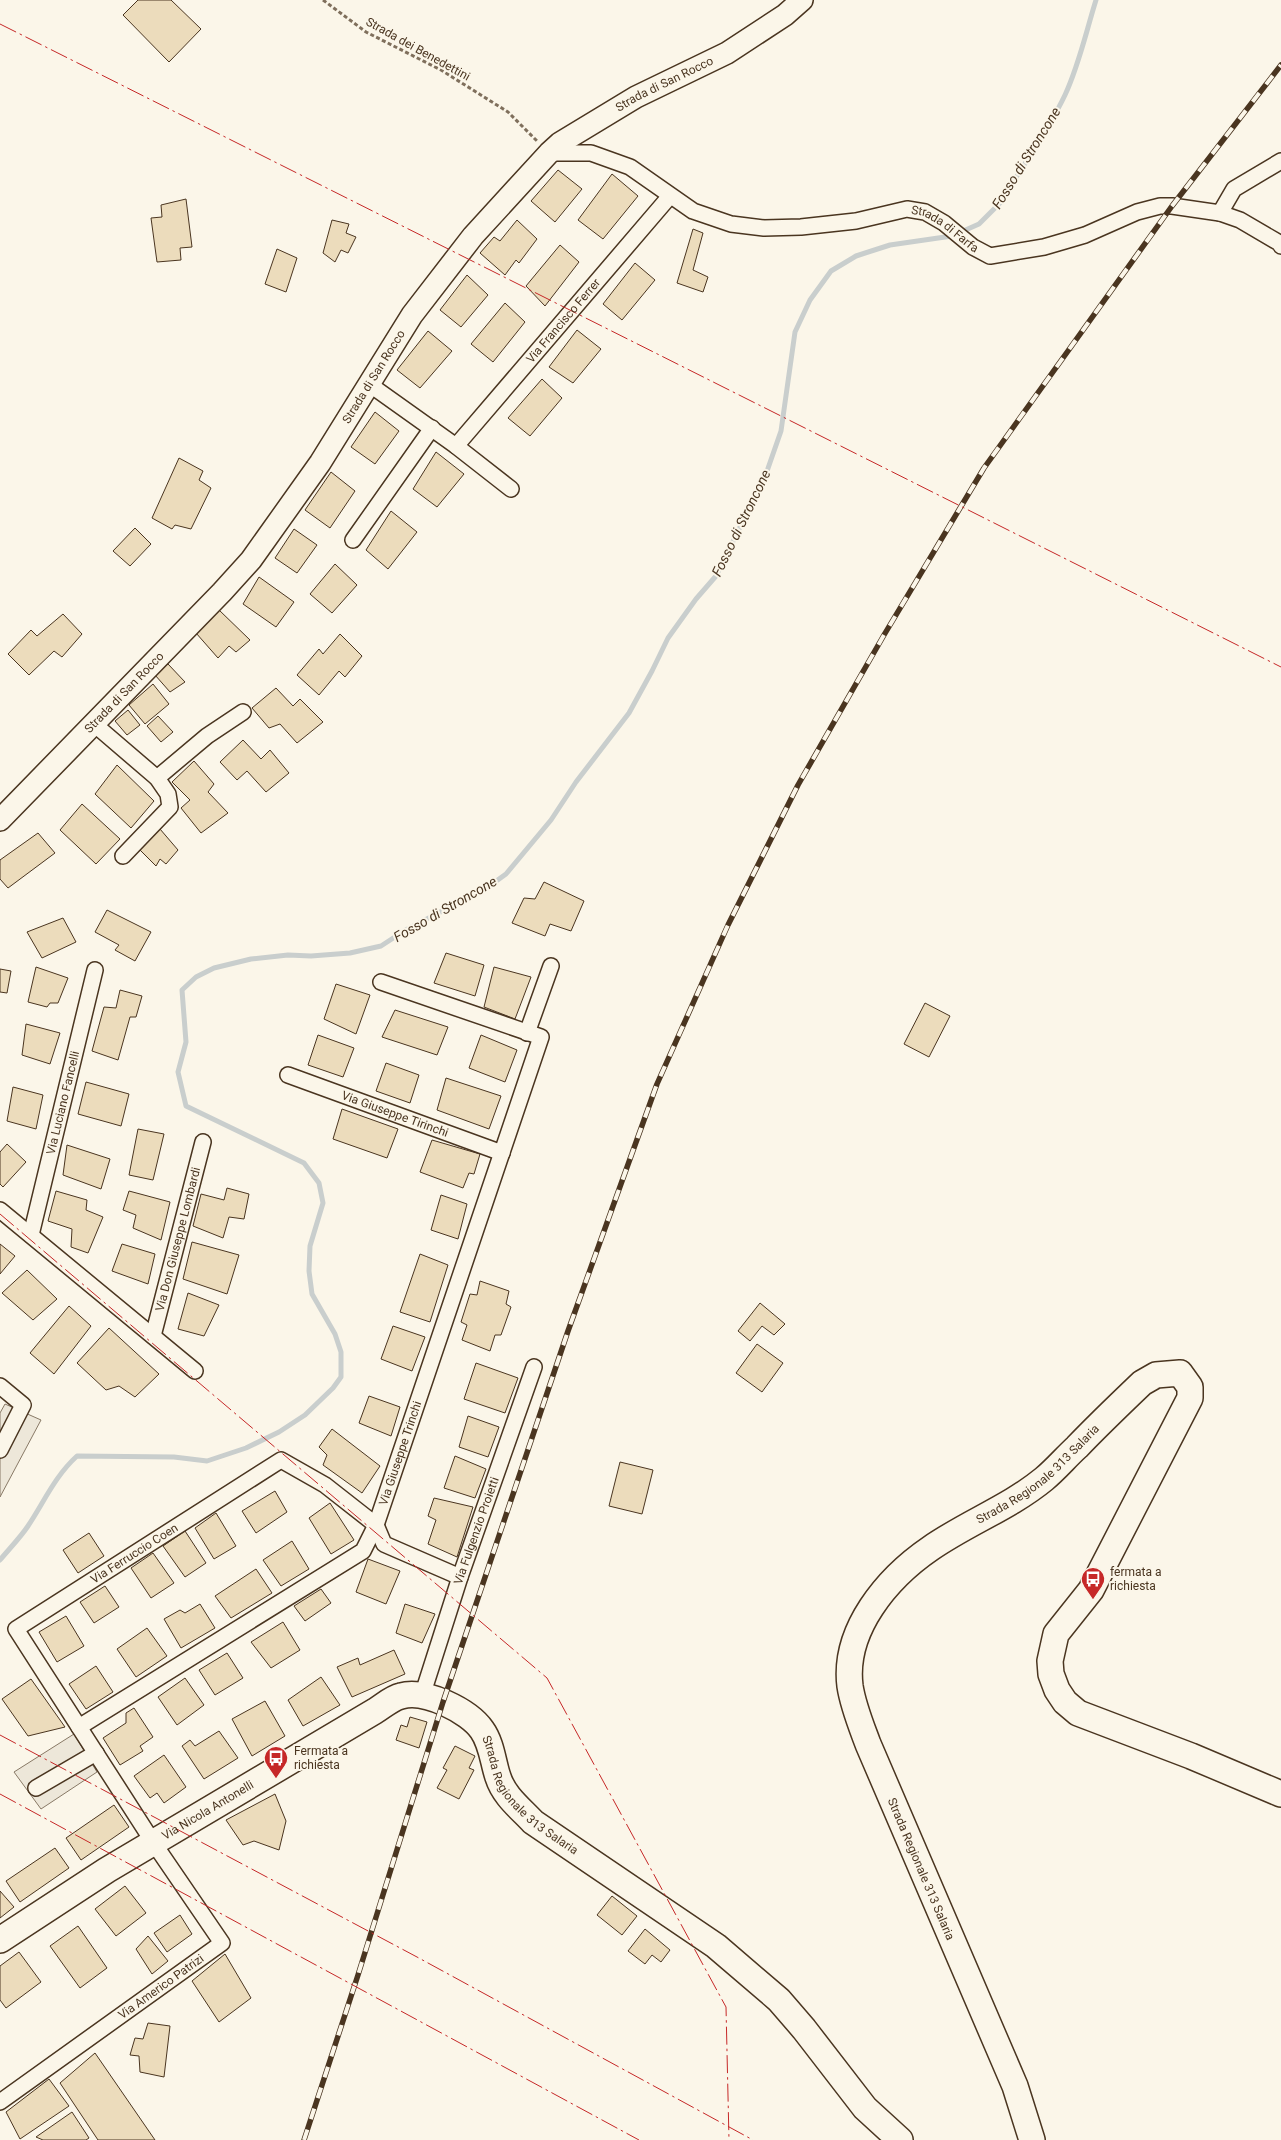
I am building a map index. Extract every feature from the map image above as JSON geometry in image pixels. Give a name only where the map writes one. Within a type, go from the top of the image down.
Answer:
[{"type":"main road","name":"Strada di San Rocco","points":[[0,820],[251,560],[320,463],[412,315],[473,236],[549,153],[560,143],[636,97],[727,53],[785,16],[802,0]]},
{"type":"main road","name":"Strada Regionale 313 Salaria","points":[[1032,2140],[1015,2086],[868,1744],[855,1709],[850,1685],[850,1656],[862,1622],[879,1596],[903,1569],[931,1548],[1010,1502],[1044,1479],[1142,1383],[1156,1375],[1180,1373],[1190,1388],[1190,1398],[1090,1590],[1056,1634],[1050,1661],[1051,1674],[1057,1690],[1065,1702],[1078,1713],[1191,1756],[1281,1794]]},
{"type":"main road","name":"Via Nicola Antonelli","points":[[0,1940],[153,1842],[401,1696],[422,1696]]},
{"type":"main road","name":"Strada Regionale 313 Salaria","points":[[422,1696],[443,1702],[465,1714],[483,1731],[502,1785],[509,1798],[533,1822],[716,1946],[779,2000],[865,2108],[900,2140]]},
{"type":"street","name":"Strada di Farfa","points":[[549,153],[591,153],[630,167],[693,211],[731,224],[764,228],[801,228],[856,221],[907,209],[925,212],[944,223],[973,248],[990,256],[1044,247],[1085,236],[1137,212],[1160,206],[1186,206],[1220,213],[1240,220],[1281,245]]},
{"type":"street","points":[[1220,213],[1234,189],[1281,162]]},
{"type":"street","name":"Via Francisco Ferrer","points":[[456,446],[670,196]]},
{"type":"street","points":[[369,384],[432,428],[511,489]]},
{"type":"street","points":[[353,540],[432,428]]},
{"type":"street","points":[[156,778],[207,736],[243,712]]},
{"type":"street","points":[[94,724],[156,778],[168,794],[170,807],[123,856]]},
{"type":"street","name":"Via Giuseppe Trinchi","points":[[80,1727],[363,1551],[376,1525],[502,1153],[551,966]]},
{"type":"street","name":"Via Luciano Fancelli","points":[[31,1235],[95,970]]},
{"type":"street","points":[[381,982],[534,1035]]},
{"type":"street","name":"Via Giuseppe Tirinchi","points":[[288,1075],[502,1153]]},
{"type":"street","name":"Via Don Giuseppe Lombardi","points":[[153,1336],[203,1142]]},
{"type":"street","points":[[0,1210],[195,1371]]},
{"type":"street","name":"Via Fulgenzio Proietti","points":[[422,1696],[460,1577],[534,1367]]},
{"type":"street","points":[[0,1386],[23,1405],[0,1450]]},
{"type":"street","name":"Via Ferruccio Coen","points":[[153,1842],[16,1628],[281,1460],[325,1485],[376,1525],[384,1544],[460,1577]]},
{"type":"street","points":[[36,1788],[96,1753]]},
{"type":"street","name":"Via Americo Patrizi","points":[[0,2102],[222,1944],[153,1842]]},
{"type":"path","name":"Strada dei Benedettini","points":[[323,0],[366,32],[441,70],[508,112],[549,153]]},
{"type":"shaded area","points":[[5,1404],[41,1420],[0,1497],[0,1413]]},
{"type":"shaded area","points":[[74,1734],[97,1772],[41,1809],[14,1772]]},
{"type":"building","points":[[138,0],[171,0],[201,29],[169,62],[123,15]]},
{"type":"building","points":[[558,170],[582,189],[555,222],[531,201]]},
{"type":"building","points":[[612,174],[638,196],[603,239],[578,220]]},
{"type":"building","points":[[186,199],[192,247],[180,248],[181,260],[157,262],[151,218],[162,217],[161,205]]},
{"type":"building","points":[[332,220],[349,224],[346,233],[356,237],[348,253],[341,250],[335,262],[323,253]]},
{"type":"building","points":[[517,220],[537,239],[519,263],[516,260],[505,275],[480,253],[494,237],[500,241]]},
{"type":"building","points":[[693,229],[703,233],[693,270],[708,277],[703,292],[677,283]]},
{"type":"building","points":[[560,245],[579,262],[545,306],[526,286]]},
{"type":"building","points":[[277,249],[297,258],[286,292],[265,284]]},
{"type":"building","points":[[635,263],[655,280],[622,320],[603,304]]},
{"type":"building","points":[[467,275],[488,295],[461,327],[440,310]]},
{"type":"building","points":[[505,303],[525,322],[493,362],[471,344]]},
{"type":"building","points":[[577,330],[601,349],[573,383],[549,367]]},
{"type":"building","points":[[428,331],[452,351],[420,388],[397,370]]},
{"type":"building","points":[[542,379],[562,398],[530,436],[508,418]]},
{"type":"building","points":[[375,412],[399,431],[375,464],[351,447]]},
{"type":"building","points":[[436,452],[464,474],[437,507],[413,489]]},
{"type":"building","points":[[179,458],[203,471],[199,480],[211,488],[191,529],[175,525],[172,529],[152,518]]},
{"type":"building","points":[[331,472],[355,491],[330,528],[305,510]]},
{"type":"building","points":[[391,511],[417,532],[388,569],[366,550]]},
{"type":"building","points":[[135,528],[151,544],[130,566],[113,551]]},
{"type":"building","points":[[294,529],[317,545],[297,573],[275,558]]},
{"type":"building","points":[[335,564],[357,585],[332,613],[310,594]]},
{"type":"building","points":[[259,577],[294,602],[276,627],[243,604]]},
{"type":"building","points":[[218,609],[250,640],[236,652],[229,646],[218,658],[196,633]]},
{"type":"building","points":[[63,614],[82,634],[62,657],[54,651],[29,675],[8,654],[31,630],[37,636]]},
{"type":"building","points":[[340,634],[362,656],[345,677],[339,671],[319,695],[297,675],[319,649],[323,654]]},
{"type":"building","points":[[168,664],[185,682],[170,692],[155,675]]},
{"type":"building","points":[[153,684],[169,704],[145,724],[129,705]]},
{"type":"building","points":[[276,688],[293,706],[300,699],[323,722],[297,743],[280,724],[269,728],[252,708]]},
{"type":"building","points":[[128,710],[140,725],[127,735],[115,721]]},
{"type":"building","points":[[158,716],[173,732],[161,742],[147,726]]},
{"type":"building","points":[[243,740],[261,759],[270,750],[289,773],[266,792],[247,771],[237,780],[220,762]]},
{"type":"building","points":[[194,761],[214,784],[208,792],[228,813],[201,833],[181,808],[190,800],[172,782]]},
{"type":"building","points":[[117,765],[154,801],[131,828],[95,794]]},
{"type":"building","points":[[82,804],[120,839],[96,864],[60,830]]},
{"type":"building","points":[[160,829],[178,850],[166,864],[160,859],[156,866],[140,850]]},
{"type":"building","points":[[38,833],[55,853],[8,888],[0,879],[0,860]]},
{"type":"building","points":[[544,882],[584,901],[571,931],[550,924],[545,936],[512,923],[524,898],[535,899]]},
{"type":"building","points":[[107,910],[151,932],[135,961],[115,950],[119,945],[95,932]]},
{"type":"building","points":[[63,918],[76,942],[42,958],[27,932]]},
{"type":"building","points":[[446,953],[484,965],[475,996],[434,983]]},
{"type":"building","points":[[36,967],[68,978],[58,1003],[50,1003],[47,1007],[28,1002]]},
{"type":"building","points":[[494,967],[531,977],[515,1019],[484,1007]]},
{"type":"building","points":[[0,969],[11,971],[7,993],[0,992]]},
{"type":"building","points":[[336,984],[370,995],[356,1034],[324,1019]]},
{"type":"building","points":[[120,990],[142,996],[136,1017],[130,1017],[118,1060],[92,1051],[104,1007],[116,1008]]},
{"type":"building","points":[[925,1003],[950,1016],[929,1057],[904,1044]]},
{"type":"building","points":[[395,1010],[448,1027],[437,1055],[382,1037]]},
{"type":"building","points":[[26,1024],[60,1033],[50,1064],[22,1055]]},
{"type":"building","points":[[318,1035],[354,1048],[343,1077],[308,1065]]},
{"type":"building","points":[[481,1035],[517,1050],[505,1082],[469,1068]]},
{"type":"building","points":[[386,1063],[419,1075],[410,1103],[376,1091]]},
{"type":"building","points":[[446,1078],[501,1096],[489,1129],[437,1110]]},
{"type":"building","points":[[86,1082],[129,1094],[121,1126],[78,1114]]},
{"type":"building","points":[[13,1087],[43,1095],[36,1129],[7,1121]]},
{"type":"building","points":[[342,1109],[398,1129],[387,1158],[333,1139]]},
{"type":"building","points":[[138,1129],[164,1134],[153,1180],[129,1175]]},
{"type":"building","points":[[432,1140],[480,1154],[474,1174],[469,1173],[463,1188],[420,1172]]},
{"type":"building","points":[[7,1144],[26,1162],[3,1187],[0,1184],[0,1152]]},
{"type":"building","points":[[67,1145],[110,1159],[101,1189],[63,1175]]},
{"type":"building","points":[[227,1188],[249,1194],[244,1219],[229,1217],[223,1238],[193,1226],[201,1194],[224,1200]]},
{"type":"building","points":[[56,1191],[87,1200],[86,1210],[103,1217],[88,1253],[71,1247],[72,1229],[48,1221]]},
{"type":"building","points":[[129,1191],[170,1202],[161,1240],[133,1228],[136,1215],[123,1210]]},
{"type":"building","points":[[441,1195],[467,1204],[458,1239],[431,1230]]},
{"type":"building","points":[[192,1242],[239,1255],[227,1294],[183,1279]]},
{"type":"building","points":[[0,1244],[15,1256],[0,1274]]},
{"type":"building","points":[[122,1244],[155,1254],[148,1284],[112,1271]]},
{"type":"building","points":[[420,1254],[448,1265],[430,1322],[400,1312]]},
{"type":"building","points":[[27,1270],[57,1299],[33,1320],[2,1293]]},
{"type":"building","points":[[480,1281],[509,1291],[506,1304],[511,1307],[501,1335],[495,1335],[490,1351],[462,1340],[467,1325],[461,1322],[470,1294],[477,1295]]},
{"type":"building","points":[[188,1293],[219,1305],[204,1336],[178,1329]]},
{"type":"building","points":[[760,1303],[785,1324],[774,1335],[762,1326],[750,1341],[738,1331]]},
{"type":"building","points":[[69,1306],[91,1326],[54,1374],[30,1353]]},
{"type":"building","points":[[393,1326],[425,1337],[412,1371],[381,1359]]},
{"type":"building","points":[[109,1328],[159,1374],[135,1397],[119,1386],[106,1390],[77,1363]]},
{"type":"building","points":[[757,1344],[783,1363],[762,1392],[736,1373]]},
{"type":"building","points":[[476,1363],[518,1378],[505,1413],[464,1399]]},
{"type":"building","points":[[369,1396],[400,1407],[391,1436],[359,1423]]},
{"type":"building","points":[[468,1416],[499,1427],[488,1457],[459,1447]]},
{"type":"building","points":[[332,1429],[380,1466],[362,1493],[323,1465],[327,1455],[319,1447]]},
{"type":"building","points":[[455,1456],[486,1469],[475,1498],[444,1488]]},
{"type":"building","points":[[620,1462],[653,1470],[642,1514],[609,1506]]},
{"type":"building","points":[[275,1491],[287,1512],[256,1533],[242,1511]]},
{"type":"building","points":[[434,1498],[473,1507],[457,1557],[428,1544],[436,1520],[428,1516]]},
{"type":"building","points":[[330,1503],[354,1540],[331,1554],[309,1518]]},
{"type":"building","points":[[216,1513],[236,1546],[214,1559],[195,1528]]},
{"type":"building","points":[[185,1531],[206,1563],[185,1577],[163,1546]]},
{"type":"building","points":[[89,1533],[104,1556],[78,1573],[63,1550]]},
{"type":"building","points":[[292,1541],[309,1569],[281,1586],[263,1560]]},
{"type":"building","points":[[153,1553],[174,1583],[151,1598],[131,1568]]},
{"type":"building","points":[[368,1559],[400,1571],[386,1604],[356,1592]]},
{"type":"building","points":[[256,1569],[272,1593],[231,1618],[215,1596]]},
{"type":"building","points":[[105,1586],[119,1607],[94,1623],[80,1602]]},
{"type":"building","points":[[321,1589],[331,1603],[305,1621],[294,1606]]},
{"type":"building","points":[[200,1604],[215,1628],[181,1648],[164,1619],[180,1610],[185,1613]]},
{"type":"building","points":[[405,1604],[435,1614],[422,1643],[396,1633]]},
{"type":"building","points":[[66,1616],[84,1646],[57,1662],[39,1632]]},
{"type":"building","points":[[283,1622],[300,1650],[271,1668],[251,1642]]},
{"type":"building","points":[[147,1628],[167,1656],[136,1677],[117,1649]]},
{"type":"building","points":[[394,1650],[405,1674],[352,1697],[337,1667],[358,1658],[360,1665]]},
{"type":"building","points":[[227,1653],[243,1678],[215,1695],[199,1670]]},
{"type":"building","points":[[96,1666],[113,1692],[86,1709],[69,1684]]},
{"type":"building","points":[[321,1677],[340,1705],[303,1726],[288,1700]]},
{"type":"building","points":[[185,1678],[204,1705],[177,1725],[158,1697]]},
{"type":"building","points":[[31,1679],[65,1727],[28,1736],[2,1699]]},
{"type":"building","points":[[265,1701],[285,1736],[252,1756],[232,1719]]},
{"type":"building","points":[[134,1708],[153,1737],[140,1746],[143,1751],[120,1765],[103,1738],[126,1723],[126,1713]]},
{"type":"building","points":[[410,1717],[427,1722],[419,1748],[396,1740],[401,1725],[407,1727]]},
{"type":"building","points":[[219,1731],[238,1758],[204,1779],[182,1746],[190,1740],[195,1746]]},
{"type":"building","points":[[455,1746],[475,1756],[469,1768],[474,1770],[459,1799],[437,1788],[447,1770],[443,1768]]},
{"type":"building","points":[[164,1755],[186,1787],[164,1803],[157,1793],[150,1798],[134,1776]]},
{"type":"building","points":[[275,1794],[286,1821],[279,1850],[254,1841],[243,1845],[226,1820]]},
{"type":"building","points":[[114,1805],[129,1827],[81,1860],[66,1838]]},
{"type":"building","points":[[55,1848],[69,1868],[20,1902],[6,1881]]},
{"type":"building","points":[[125,1886],[146,1913],[116,1936],[95,1909]]},
{"type":"building","points":[[0,1891],[14,1907],[0,1918]]},
{"type":"building","points":[[612,1896],[637,1916],[622,1935],[597,1915]]},
{"type":"building","points":[[180,1915],[192,1934],[167,1952],[154,1933]]},
{"type":"building","points":[[78,1926],[107,1968],[80,1988],[50,1946]]},
{"type":"building","points":[[645,1929],[670,1950],[661,1962],[652,1955],[645,1964],[628,1951]]},
{"type":"building","points":[[148,1936],[168,1961],[152,1974],[136,1949]]},
{"type":"building","points":[[19,1952],[41,1982],[6,2008],[0,2000],[0,1966]]},
{"type":"building","points":[[225,1954],[251,1998],[219,2022],[192,1981]]},
{"type":"building","points":[[148,2023],[170,2026],[164,2077],[140,2072],[139,2056],[130,2055],[135,2038],[143,2039]]},
{"type":"building","points":[[95,2053],[155,2140],[98,2140],[60,2083]]},
{"type":"building","points":[[49,2079],[69,2106],[20,2139],[6,2112]]},
{"type":"building","points":[[72,2112],[89,2138],[86,2140],[43,2140],[36,2137]]},
{"type":"waterway","name":"Fosso di Stroncone","points":[[0,1560],[25,1530],[56,1481],[77,1456],[174,1457],[207,1461],[246,1448],[279,1432],[305,1415],[333,1388],[341,1377],[341,1352],[335,1334],[312,1294],[309,1271],[310,1246],[323,1203],[319,1183],[304,1163],[186,1106],[178,1072],[186,1042],[182,990],[196,977],[214,968],[251,959],[288,955],[311,956],[350,953],[381,946],[404,931],[488,887],[506,874],[551,820],[576,782],[629,713],[668,638],[696,599],[716,576],[766,474],[781,431],[795,332],[810,300],[831,271],[856,256],[890,245],[952,236],[979,224],[1000,203],[1042,137],[1065,95],[1078,60],[1096,0]]},
{"type":"railway","points":[[304,2140],[358,1975],[443,1702],[568,1331],[657,1084],[728,925],[798,785],[884,635],[984,468],[1172,206],[1281,65]]},
{"type":"power","points":[[0,24],[1281,667]]},
{"type":"power","points":[[0,1214],[547,1678],[726,2007],[729,2140]]},
{"type":"power","points":[[0,1735],[417,1957],[753,2140]]},
{"type":"power","points":[[0,1794],[639,2140]]},
{"type":"place","name":"fermata a richiesta","points":[[1093,1600]]},
{"type":"place","name":"Fermata a richiesta","points":[[276,1779]]}]
